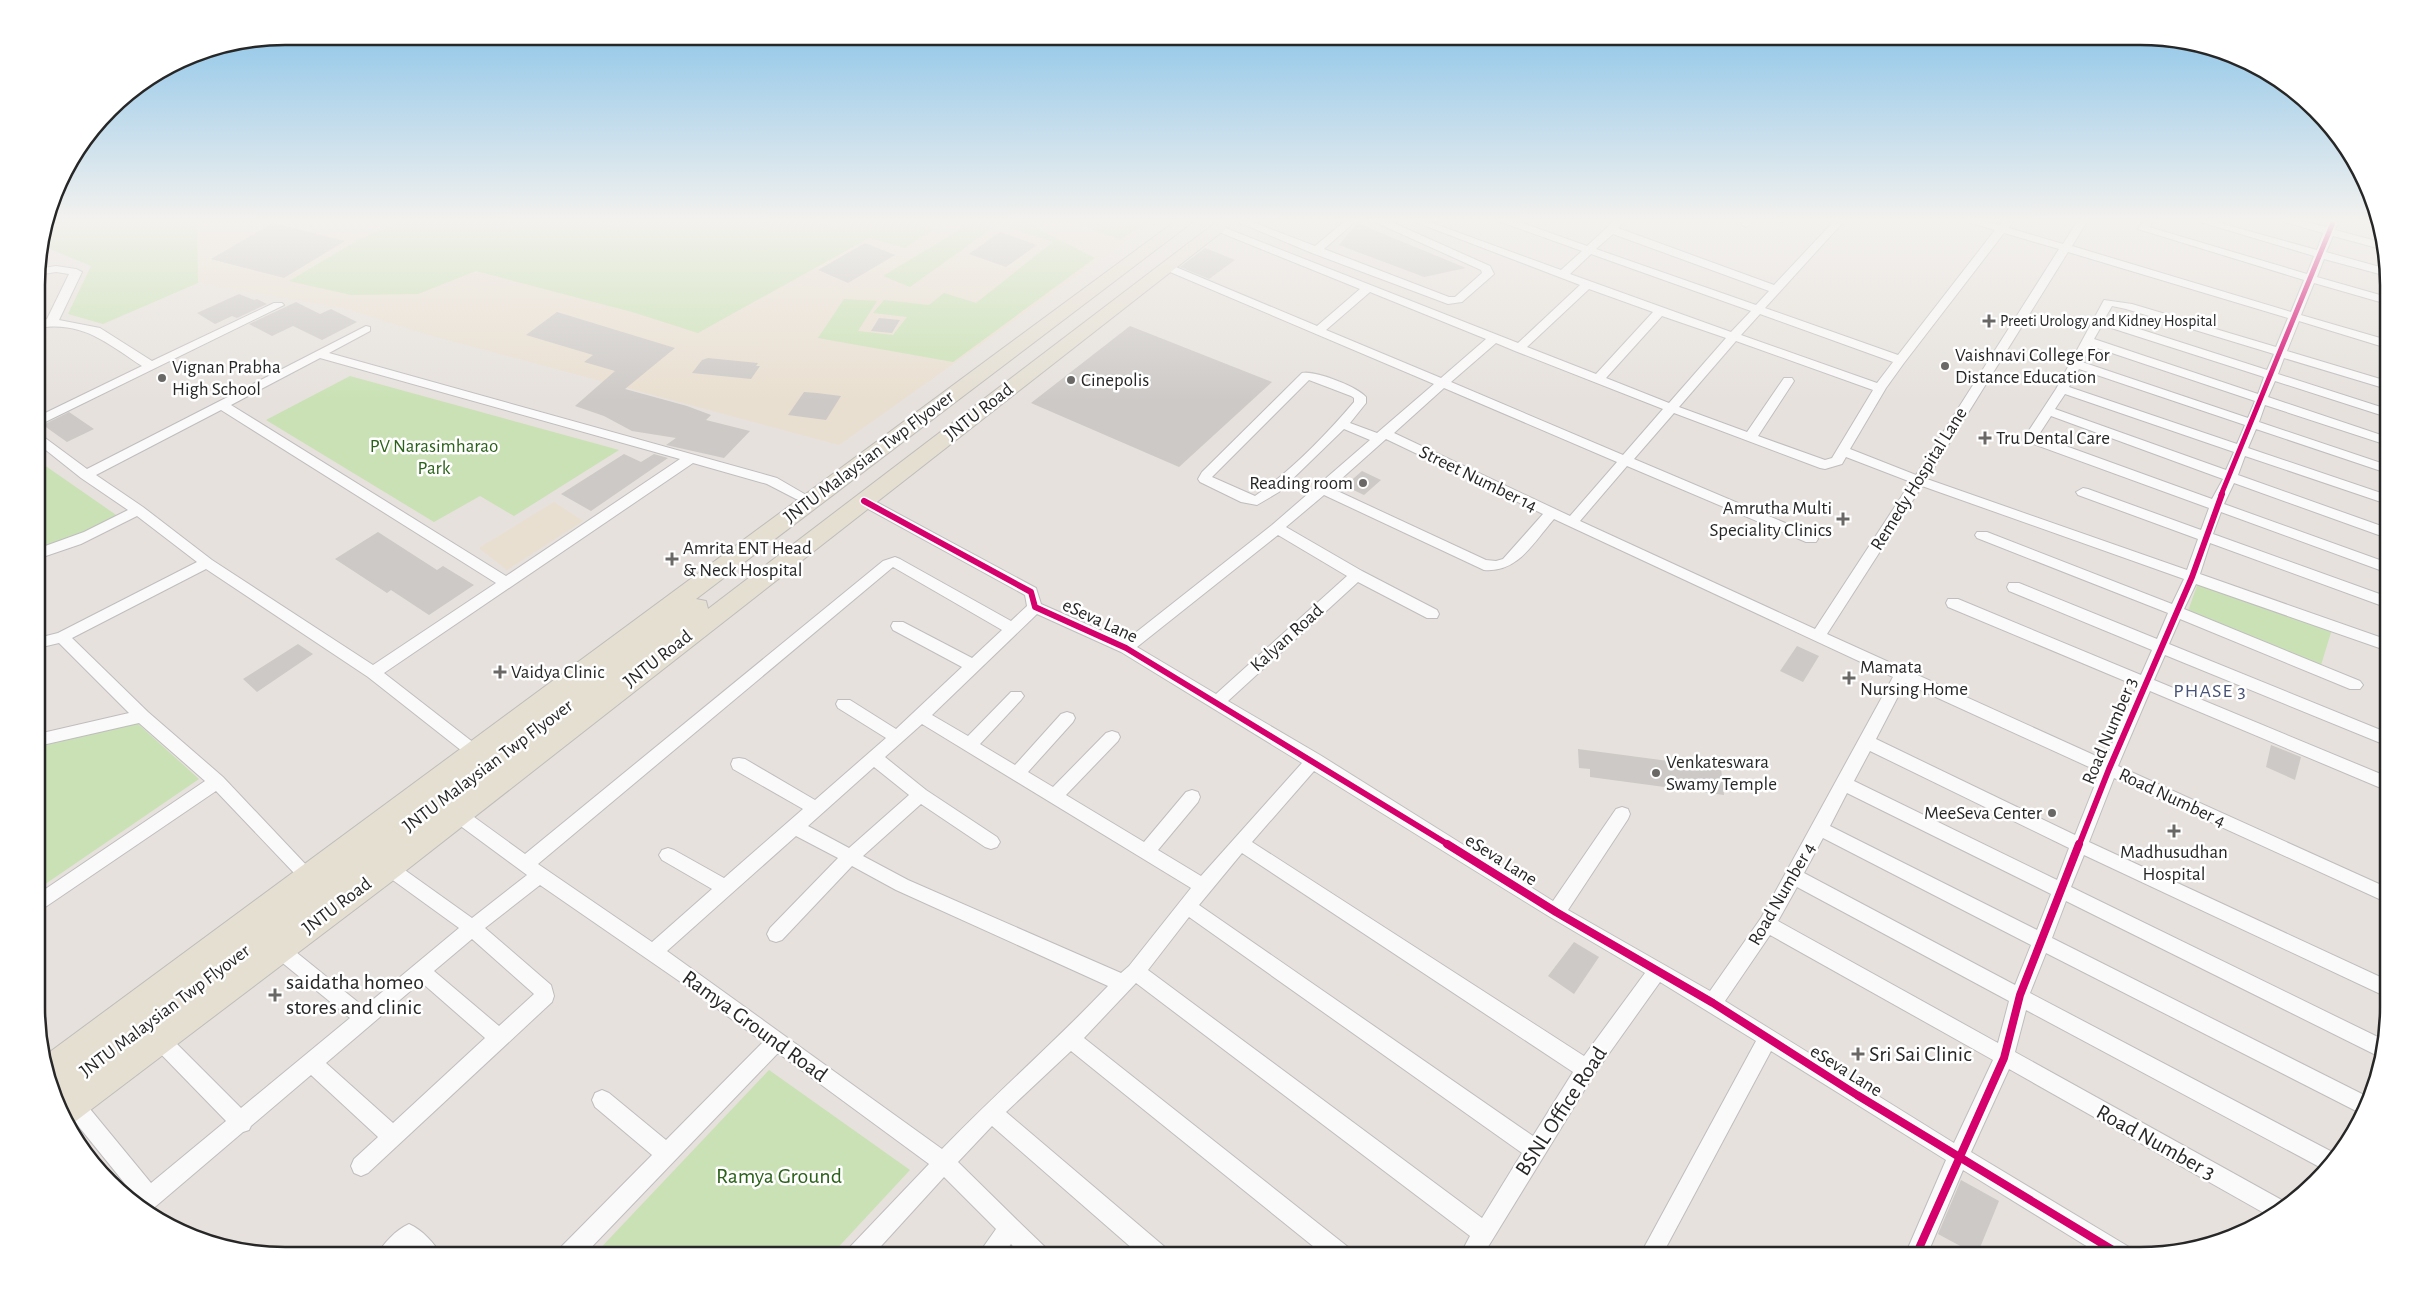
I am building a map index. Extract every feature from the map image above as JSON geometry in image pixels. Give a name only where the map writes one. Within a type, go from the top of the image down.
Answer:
[{"type":"main road","name":"JNTU Road","points":[[50,1051],[468,747],[1089,280]]},
{"type":"main road","name":"JNTU Malaysian Twp Flyover","points":[[53,1068],[1106,280]]},
{"type":"main road","name":"JNTU Malaysian Twp Flyover","points":[[65,1103],[1146,280]]},
{"type":"main road","name":"JNTU Road","points":[[65,1103],[160,1040],[389,868],[1150,280]]},
{"type":"street","points":[[52,322],[72,280]]},
{"type":"street","points":[[1198,280],[1811,539]]},
{"type":"street","points":[[1354,280],[1671,408],[1751,436],[1825,465],[1837,461],[1880,388],[1962,280]]},
{"type":"street","points":[[1393,280],[1448,301],[1458,300],[1481,280]]},
{"type":"street","points":[[1577,280],[1880,388]]},
{"type":"street","points":[[1676,280],[1900,360]]},
{"type":"street","points":[[1753,280],[1776,290]]},
{"type":"street","points":[[1570,523],[1785,280]]},
{"type":"street","name":"Remedy Hospital Lane","points":[[1818,636],[1866,564],[2044,280]]},
{"type":"street","points":[[2174,280],[2380,342]]},
{"type":"street","name":"Road Number 3","points":[[1919,1247],[1958,1157],[2004,1058],[2020,995],[2081,846],[2109,769],[2192,576],[2216,506],[2230,477],[2309,280]]},
{"type":"street","points":[[2318,280],[2380,299]]},
{"type":"street","points":[[1519,348],[1588,284]]},
{"type":"street","points":[[1318,331],[1369,287]]},
{"type":"street","points":[[2380,384],[2116,302],[2106,303],[2099,320],[2062,389],[2030,438],[2380,565]]},
{"type":"street","points":[[45,418],[278,305]]},
{"type":"street","points":[[1598,379],[1660,311]]},
{"type":"street","points":[[2099,320],[2380,410]]},
{"type":"street","points":[[45,323],[52,322],[96,330],[152,366]]},
{"type":"street","points":[[86,475],[366,329]]},
{"type":"street","points":[[1126,648],[1277,528],[1495,337]]},
{"type":"street","points":[[2087,341],[2380,439]]},
{"type":"street","points":[[319,354],[772,481],[801,496]]},
{"type":"street","points":[[2075,364],[2380,467]]},
{"type":"street","points":[[1306,376],[1314,377],[1355,393],[1360,397],[1360,403],[1342,424],[1274,489],[1257,501],[1246,499],[1206,479],[1220,461],[1306,376]]},
{"type":"street","points":[[1751,436],[1788,381]]},
{"type":"street","points":[[2062,389],[2380,498]]},
{"type":"street","points":[[221,404],[506,583]]},
{"type":"street","points":[[2048,411],[2380,531]]},
{"type":"street","name":"Street Number 14","points":[[1342,424],[1383,437],[1570,523]]},
{"type":"street","points":[[45,442],[86,475],[138,510],[207,563],[373,673],[468,747]]},
{"type":"street","points":[[1843,451],[1917,480],[2380,643]]},
{"type":"street","points":[[373,673],[691,458]]},
{"type":"street","points":[[1321,488],[1484,565],[1497,566],[1508,562],[1551,514]]},
{"type":"street","points":[[2083,492],[2206,535],[2380,600]]},
{"type":"street","name":"eSeva Lane","points":[[864,501],[1031,592],[1035,607],[1126,648],[1314,760],[1556,912],[1656,972],[1713,1003],[1767,1039],[2108,1247]]},
{"type":"street","points":[[45,552],[60,548],[102,530],[138,510]]},
{"type":"street","name":"Road Number 4","points":[[1570,523],[1901,676],[2380,892]]},
{"type":"street","points":[[1277,528],[1358,575],[1432,614]]},
{"type":"street","points":[[1982,536],[2176,611],[2355,685]]},
{"type":"street","points":[[146,1202],[242,1123],[472,928],[533,869],[888,564],[895,562],[1012,629]]},
{"type":"street","points":[[45,641],[62,637],[207,563]]},
{"type":"street","name":"Kalyan Road","points":[[1217,702],[1358,575]]},
{"type":"street","points":[[2014,587],[2380,737]]},
{"type":"street","points":[[1953,604],[2380,781]]},
{"type":"street","points":[[653,952],[921,716],[1035,607]]},
{"type":"street","points":[[898,626],[973,666]]},
{"type":"street","points":[[62,637],[142,716],[217,782],[301,869]]},
{"type":"street","name":"Road Number 4","points":[[1713,1003],[1766,924],[1868,742],[1901,676]]},
{"type":"street","points":[[969,745],[1016,696]]},
{"type":"street","points":[[844,704],[897,737]]},
{"type":"street","points":[[45,738],[142,716]]},
{"type":"street","points":[[921,716],[1202,886]]},
{"type":"street","points":[[1017,774],[1067,718]]},
{"type":"street","points":[[1054,797],[1112,736]]},
{"type":"street","points":[[1868,742],[2081,846],[2380,986]]},
{"type":"street","points":[[874,758],[920,795],[991,842]]},
{"type":"street","points":[[865,1247],[991,1112],[1071,1039],[1129,977],[1202,886],[1242,844],[1314,760]]},
{"type":"street","points":[[739,764],[815,808]]},
{"type":"street","points":[[45,899],[217,782]]},
{"type":"street","points":[[1844,784],[2376,1046]]},
{"type":"street","points":[[776,934],[850,857],[920,795]]},
{"type":"street","points":[[1146,852],[1192,797]]},
{"type":"street","name":"Ramya Ground Road","points":[[458,814],[533,869],[653,952],[944,1163],[1029,1247]]},
{"type":"street","points":[[1556,912],[1622,814]]},
{"type":"street","points":[[795,827],[902,885],[1016,934],[1062,958],[1129,977],[1485,1234]]},
{"type":"street","points":[[1820,829],[2359,1105]]},
{"type":"street","points":[[1242,844],[1586,1069]]},
{"type":"street","points":[[668,855],[726,888]]},
{"type":"street","points":[[361,1166],[541,1002],[545,996],[544,991],[472,928],[389,868]]},
{"type":"street","points":[[1793,876],[2325,1158]]},
{"type":"street","points":[[1187,906],[1535,1150]]},
{"type":"street","name":"Road Number 3","points":[[1766,924],[2273,1206]]},
{"type":"street","points":[[280,950],[364,1018]]},
{"type":"street","points":[[421,971],[500,1039]]},
{"type":"street","name":"BSNL Office Road","points":[[1476,1247],[1586,1069],[1656,972]]},
{"type":"street","points":[[1071,1039],[1329,1247]]},
{"type":"street","points":[[1655,1247],[1767,1039]]},
{"type":"street","points":[[160,1040],[242,1123]]},
{"type":"street","points":[[577,1247],[776,1042]]},
{"type":"street","points":[[312,1063],[393,1137]]},
{"type":"street","points":[[602,1100],[667,1154]]},
{"type":"street","points":[[991,1112],[1148,1247]]},
{"type":"street","points":[[70,1114],[143,1200]]},
{"type":"street","points":[[995,1247],[1011,1228]]},
{"type":"street","points":[[397,1247],[409,1235],[421,1247]]},
{"type":"shaded area","points":[[84,280],[1071,280],[839,445],[422,333],[346,309],[198,283],[103,324],[68,314]]},
{"type":"shaded area","points":[[554,502],[583,521],[507,570],[479,548]]},
{"type":"green space","points":[[84,280],[198,280],[198,283],[103,324],[68,314]]},
{"type":"green space","points":[[453,280],[418,294],[351,295],[289,281]]},
{"type":"green space","points":[[511,280],[793,280],[698,333],[632,312]]},
{"type":"green space","points":[[894,280],[919,280],[910,287]]},
{"type":"green space","points":[[1005,280],[1065,280],[953,362],[818,338],[844,299],[877,301],[858,331],[893,335],[907,317],[873,313],[884,300],[929,305],[944,293],[976,303]]},
{"type":"green space","name":"PV Narasimharao Park","points":[[350,376],[619,450],[514,516],[480,496],[434,522],[266,420]]},
{"type":"green space","points":[[45,466],[119,517],[99,527],[45,548]]},
{"type":"green space","points":[[2200,577],[2333,626],[2321,665],[2187,614]]},
{"type":"green space","points":[[137,723],[199,779],[45,884],[46,745]]},
{"type":"green space","name":"Ramya Ground","points":[[769,1070],[910,1170],[838,1247],[602,1247]]},
{"type":"building","points":[[239,294],[267,304],[237,318],[232,316],[215,324],[197,313]]},
{"type":"building","points":[[296,302],[320,314],[331,309],[357,322],[322,340],[293,326],[272,336],[249,324]]},
{"type":"building","points":[[557,312],[675,348],[625,389],[687,406],[711,415],[706,420],[750,431],[724,458],[666,445],[676,438],[632,431],[604,416],[575,406],[615,371],[584,362],[593,355],[526,335]]},
{"type":"building","points":[[879,318],[900,320],[892,333],[871,331]]},
{"type":"building","points":[[1130,326],[1272,382],[1179,467],[1031,403]]},
{"type":"building","points":[[708,358],[758,363],[756,366],[760,366],[751,379],[692,373],[702,360]]},
{"type":"building","points":[[804,392],[841,396],[826,420],[788,415]]},
{"type":"building","points":[[69,412],[94,429],[67,442],[45,426],[45,424]]},
{"type":"building","points":[[624,454],[641,462],[654,454],[668,458],[591,511],[561,494]]},
{"type":"building","name":"Reading room","points":[[1362,471],[1381,480],[1364,495],[1345,486]]},
{"type":"building","points":[[378,532],[437,570],[443,566],[474,585],[429,615],[391,590],[387,593],[335,559]]},
{"type":"building","points":[[298,644],[313,654],[257,692],[243,679]]},
{"type":"building","points":[[1797,646],[1819,656],[1803,682],[1780,671]]},
{"type":"building","points":[[2271,745],[2301,757],[2295,780],[2266,767]]},
{"type":"building","name":"Venkateswara Swamy Temple","points":[[1578,749],[1721,768],[1724,795],[1590,777],[1590,769],[1579,768]]},
{"type":"building","points":[[1574,942],[1599,957],[1574,994],[1548,976]]},
{"type":"building","points":[[1961,1180],[1999,1201],[1980,1247],[1962,1247],[1938,1234]]},
{"type":"cycle path","points":[[1919,1247],[1958,1157],[2004,1058],[2020,995],[2109,769],[2192,577],[2216,506],[2230,477],[2310,280]]},
{"type":"cycle path","points":[[864,501],[1031,592],[1035,607],[1126,648],[1217,702],[1556,912],[1713,1003],[1857,1095],[2108,1247]]},
{"type":"place","name":"Preeti Urology and Kidney Hospital","points":[[1989,321]]},
{"type":"place","name":"Vaishnavi College For Distance Education","points":[[1945,366]]},
{"type":"place","name":"Vignan Prabha High School","points":[[162,378]]},
{"type":"place","name":"Cinepolis","points":[[1071,380]]},
{"type":"place","name":"Tru Dental Care","points":[[1985,438]]},
{"type":"place","name":"Reading room","points":[[1363,483]]},
{"type":"place","name":"Amrutha Multi Speciality Clinics","points":[[1843,519]]},
{"type":"place","name":"Amrita ENT Head & Neck Hospital","points":[[672,559]]},
{"type":"place","name":"Vaidya Clinic","points":[[500,672]]},
{"type":"place","name":"Mamata Nursing Home","points":[[1849,678]]},
{"type":"place","name":"Venkateswara Swamy Temple","points":[[1656,773]]},
{"type":"place","name":"MeeSeva Center","points":[[2052,813]]},
{"type":"place","name":"Madhusudhan Hospital","points":[[2174,831]]},
{"type":"place","name":"saidatha homeo stores and clinic","points":[[275,995]]},
{"type":"place","name":"Sri Sai Clinic","points":[[1858,1054]]},
{"type":"district","name":"PHASE 3","points":[[2210,691]]}]
